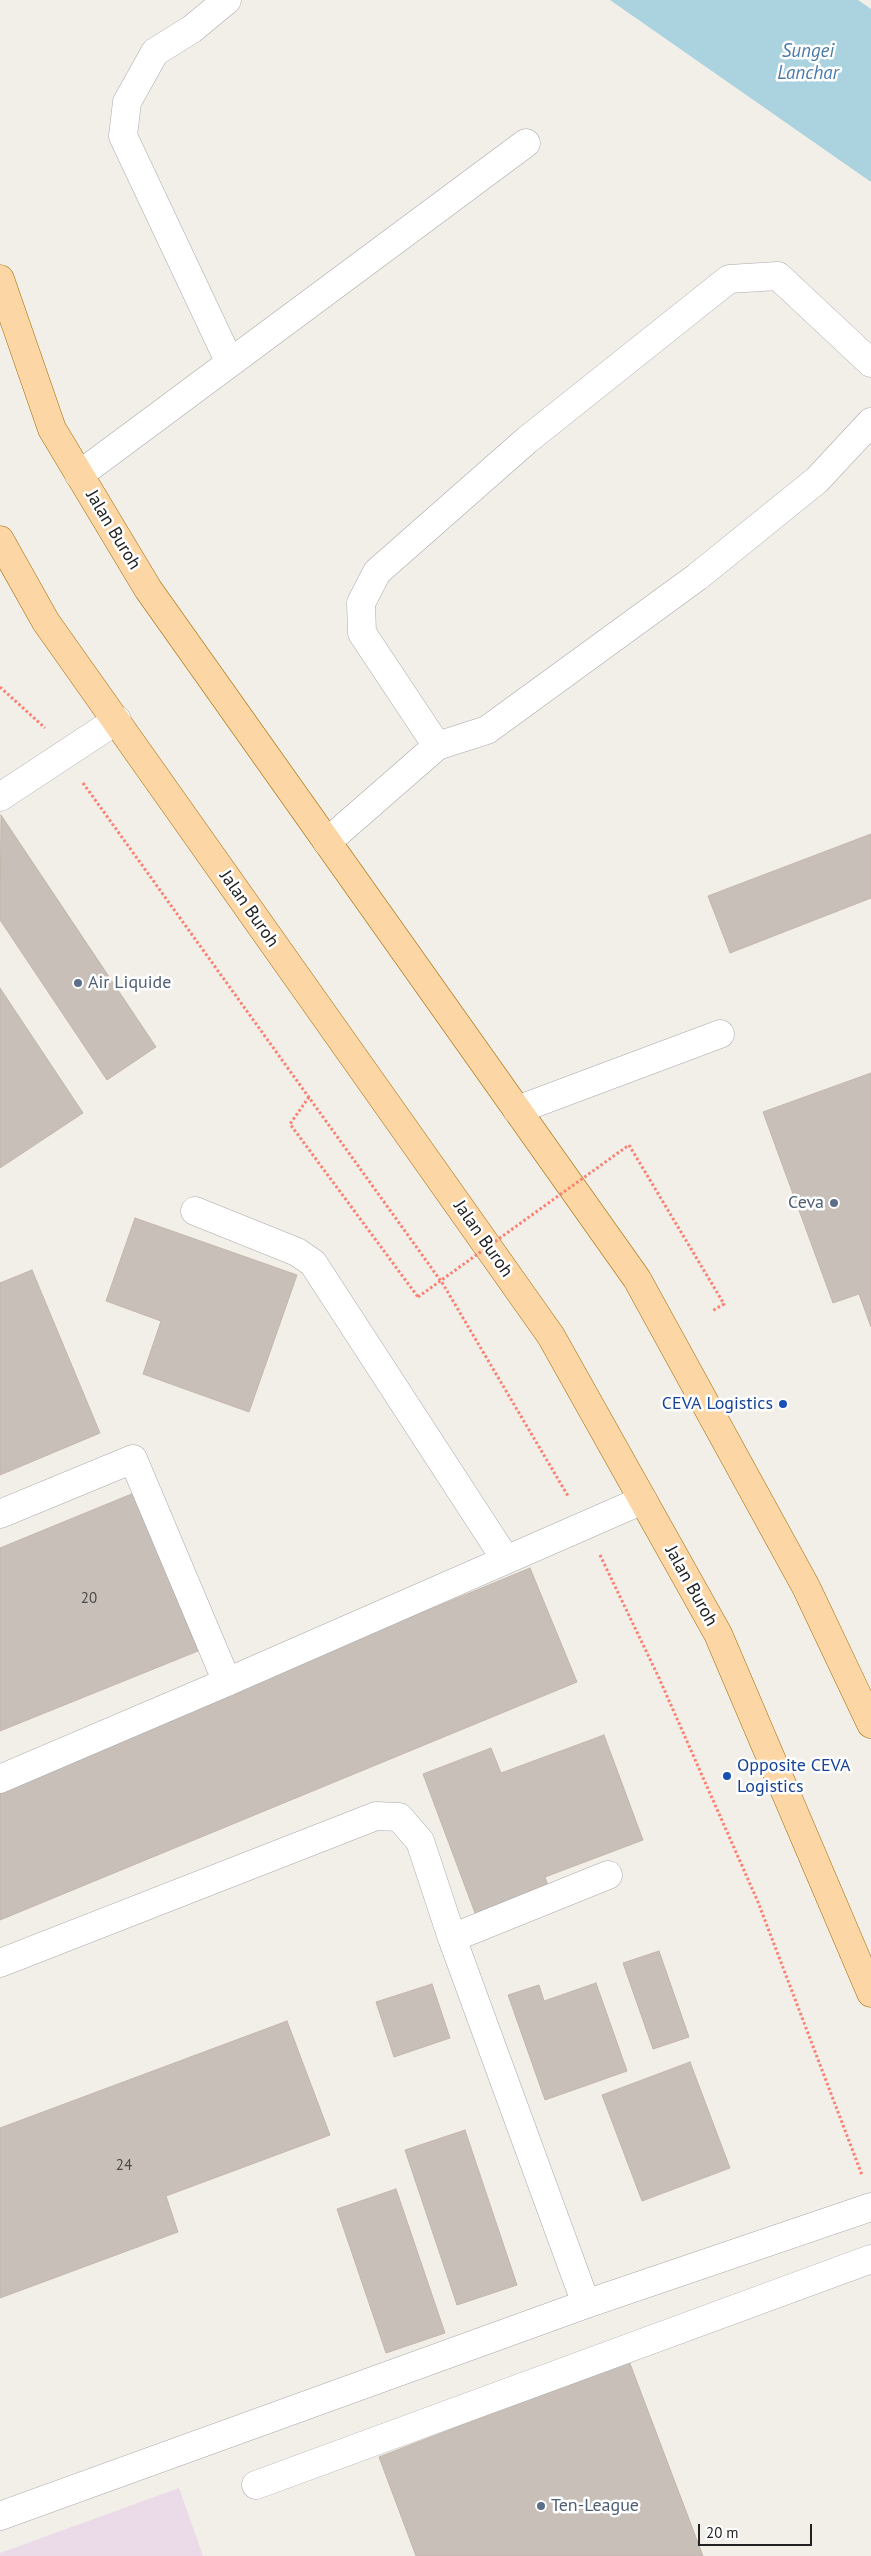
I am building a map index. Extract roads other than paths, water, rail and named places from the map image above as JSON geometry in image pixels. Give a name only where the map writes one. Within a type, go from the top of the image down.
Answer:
[{"type":"main road","name":"Jalan Buroh","points":[[0,279],[52,429],[148,589],[637,1279],[806,1587],[871,1724]]},
{"type":"main road","name":"Jalan Buroh","points":[[0,540],[46,622],[551,1336],[718,1634],[871,1993]]},
{"type":"lane","points":[[227,0],[192,29],[155,52],[127,102],[123,136],[230,363]]},
{"type":"lane","points":[[80,475],[526,143]]},
{"type":"lane","points":[[437,746],[362,633],[361,603],[377,572],[519,446],[729,279],[778,276],[871,364]]},
{"type":"lane","points":[[327,842],[437,746],[486,730],[697,577],[817,480],[871,422]]},
{"type":"lane","points":[[0,797],[62,754],[116,720]]},
{"type":"lane","points":[[517,1110],[720,1034]]},
{"type":"lane","points":[[195,1211],[297,1252],[313,1263],[506,1560]]},
{"type":"lane","points":[[0,1514],[132,1459],[227,1682]]},
{"type":"lane","points":[[0,1779],[643,1500]]},
{"type":"lane","points":[[0,1963],[376,1816],[399,1817],[420,1841],[452,1938],[586,2304]]},
{"type":"lane","points":[[452,1938],[608,1876]]},
{"type":"lane","points":[[0,2516],[586,2304],[871,2208]]},
{"type":"lane","points":[[256,2485],[871,2259]]},
{"type":"water","name":"Sungei Lanchar","points":[[610,0],[858,0],[871,9],[871,182]]},
{"type":"place","name":"Air Liquide","points":[[78,983]]},
{"type":"place","name":"Ceva","points":[[834,1203]]},
{"type":"place","name":"CEVA Logistics","points":[[783,1404]]},
{"type":"place","name":"Opposite CEVA Logistics","points":[[727,1776]]},
{"type":"place","name":"Ten-League","points":[[541,2506]]}]
